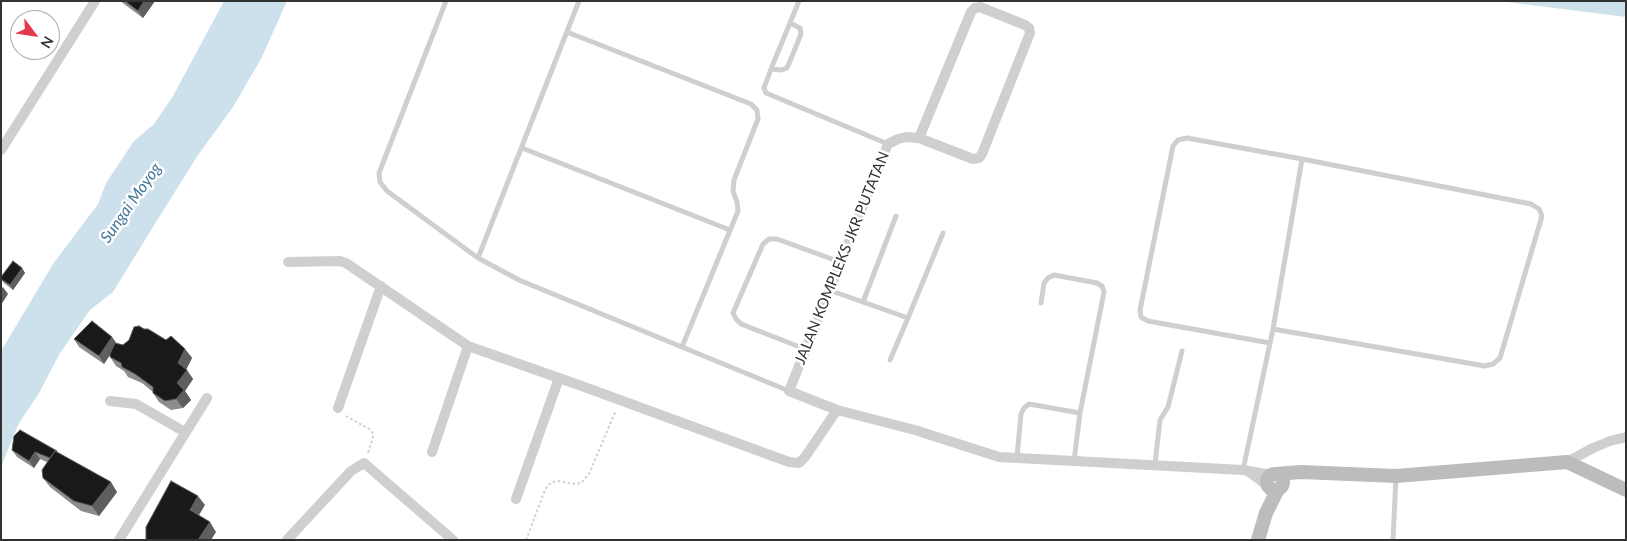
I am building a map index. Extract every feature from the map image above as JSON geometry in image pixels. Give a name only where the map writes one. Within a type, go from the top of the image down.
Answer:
[{"type":"street","points":[[1,150],[95,1]]},
{"type":"street","points":[[980,7],[1029,28],[1030,33],[979,158],[973,159],[919,138],[971,12],[975,8],[980,7]]},
{"type":"street","name":"JALAN KOMPLEKS JKR PUTATAN","points":[[789,391],[888,144],[906,137],[919,138]]},
{"type":"street","points":[[288,262],[340,261],[346,263],[468,346],[789,462],[799,463],[805,457],[837,410]]},
{"type":"street","points":[[338,408],[381,286]]},
{"type":"street","points":[[432,452],[468,346]]},
{"type":"street","points":[[516,499],[559,378]]},
{"type":"street","points":[[789,391],[837,410],[915,430],[999,457],[1243,470],[1274,482]]},
{"type":"street","points":[[119,540],[207,398]]},
{"type":"street","points":[[110,401],[136,404],[185,432]]},
{"type":"street","points":[[1274,482],[1291,472],[1396,476],[1568,462],[1602,445],[1626,437]]},
{"type":"street","points":[[1568,462],[1626,490]]},
{"type":"street","points":[[287,540],[351,471],[364,463],[453,540]]},
{"type":"street","points":[[1258,540],[1273,497],[1274,482]]},
{"type":"lane","points":[[446,1],[379,172],[380,182],[388,191],[478,258],[519,280],[789,391]]},
{"type":"lane","points":[[478,258],[579,1]]},
{"type":"lane","points":[[799,1],[770,69],[764,88],[766,92],[888,144]]},
{"type":"lane","points":[[770,69],[782,70],[787,68],[802,34],[800,28],[790,23]]},
{"type":"lane","points":[[567,32],[751,104],[757,110],[758,119],[734,180],[733,191],[738,211],[682,347]]},
{"type":"lane","points":[[1270,343],[1148,322],[1141,317],[1140,310],[1173,146],[1178,140],[1187,138],[1302,159],[1531,204],[1539,209],[1542,216],[1500,358],[1494,364],[1485,366],[1273,329]]},
{"type":"lane","points":[[522,148],[730,230]]},
{"type":"lane","points":[[1243,470],[1273,329],[1302,159]]},
{"type":"lane","points":[[863,302],[896,216]]},
{"type":"lane","points":[[890,360],[943,233]]},
{"type":"lane","points":[[805,349],[741,324],[733,313],[763,244],[769,239],[777,239],[840,262]]},
{"type":"lane","points":[[1040,303],[1044,283],[1054,274],[1097,283],[1102,286],[1104,292],[1080,413],[1074,461]]},
{"type":"lane","points":[[829,290],[908,318]]},
{"type":"lane","points":[[1155,464],[1160,420],[1168,407],[1182,351]]},
{"type":"lane","points":[[1017,457],[1021,414],[1029,404],[1080,413]]},
{"type":"lane","points":[[1393,540],[1396,476]]},
{"type":"path","points":[[526,540],[548,485],[558,481],[575,484],[581,483],[588,474],[620,400]]},
{"type":"path","points":[[338,408],[342,415],[370,430],[373,434],[364,463]]},
{"type":"water","name":"Sungai Moyog","points":[[224,1],[287,1],[261,59],[233,107],[198,155],[113,292],[90,310],[60,353],[39,393],[18,425],[1,467],[1,351],[53,264],[98,204],[106,183],[134,141],[154,124],[173,96]]},
{"type":"water","points":[[1499,1],[1626,1],[1626,17]]},
{"type":"building","points":[[125,1],[144,1],[138,11]]},
{"type":"building","points":[[13,261],[22,268],[10,285],[1,277]]},
{"type":"building","points":[[92,321],[112,337],[99,356],[74,339]]},
{"type":"building","points":[[139,326],[166,340],[171,336],[185,349],[178,363],[187,370],[177,383],[184,390],[176,399],[165,401],[153,393],[153,387],[110,357],[115,343],[123,345],[129,340],[134,327]]},
{"type":"building","points":[[20,430],[57,451],[50,458],[35,452],[29,461],[12,450],[14,436]]},
{"type":"building","points":[[55,451],[111,482],[92,506],[74,501],[43,478],[42,470]]},
{"type":"building","points":[[171,481],[198,496],[190,510],[210,522],[198,540],[146,540],[146,527]]}]
